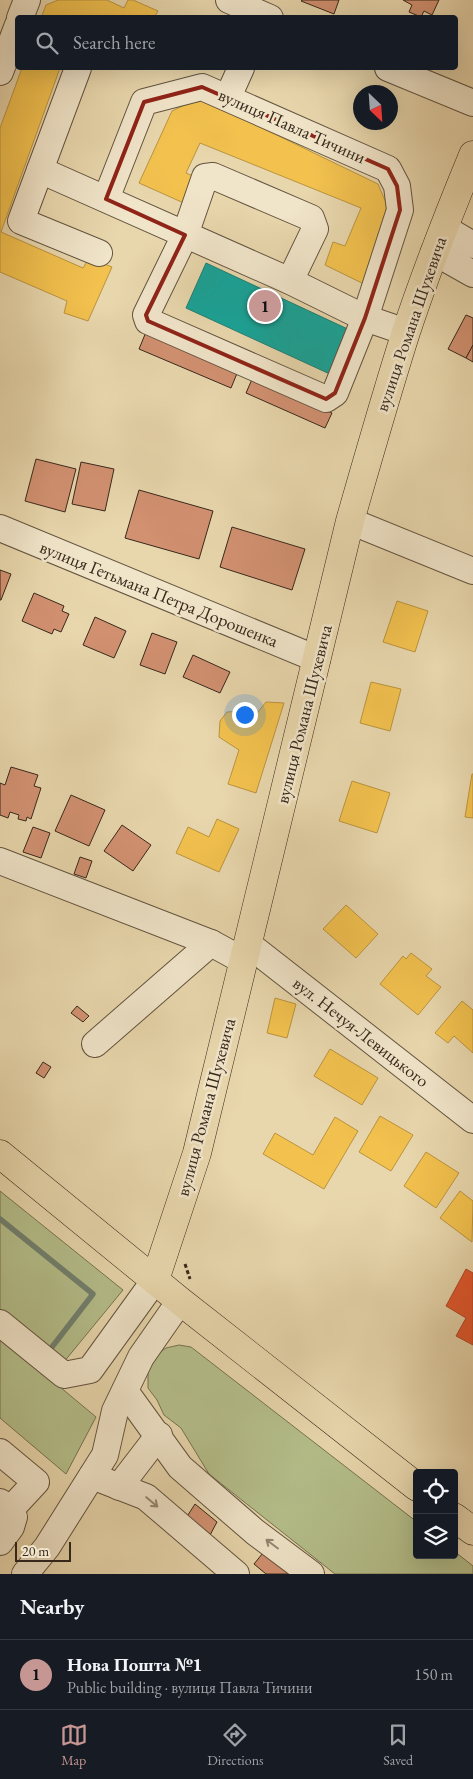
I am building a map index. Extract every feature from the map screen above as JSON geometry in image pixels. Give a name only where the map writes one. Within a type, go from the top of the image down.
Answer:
[{"type":"main road","name":"вулиця Романа Шухевича","points":[[155,1280],[197,1153],[350,521],[406,332],[439,240],[473,155]]},
{"type":"main road","points":[[0,1154],[155,1280],[187,1293],[413,1484]]},
{"type":"main road","points":[[458,1520],[473,1531]]},
{"type":"street","points":[[21,15],[27,0]]},
{"type":"street","points":[[229,0],[263,15]]},
{"type":"street","points":[[0,72],[15,33]]},
{"type":"street","points":[[77,70],[21,221],[99,253]]},
{"type":"street","points":[[228,97],[240,70]]},
{"type":"street","points":[[393,70],[473,103]]},
{"type":"street","name":"вулиця Павла Тичини","points":[[106,199],[144,102],[202,87],[388,169],[397,186],[400,210],[366,318],[335,393],[326,399],[148,321],[146,315],[184,235]]},
{"type":"street","points":[[40,170],[290,281],[366,318],[406,332]]},
{"type":"street","points":[[184,235],[205,177],[214,176],[311,218],[314,229],[290,281]]},
{"type":"street","points":[[439,240],[471,239]]},
{"type":"street","points":[[439,240],[473,274]]},
{"type":"street","points":[[350,521],[473,572]]},
{"type":"street","name":"вулиця Гетьмана Петра Дорошенка","points":[[0,528],[317,659]]},
{"type":"street","name":"вул. Нечуя-Левицького","points":[[0,860],[211,944],[246,952],[473,1120]]},
{"type":"street","points":[[95,1044],[211,944]]},
{"type":"street","points":[[0,1322],[64,1375],[90,1370],[155,1280]]},
{"type":"street","points":[[25,1574],[47,1548],[105,1455],[115,1411],[141,1357],[187,1293]]},
{"type":"street","points":[[125,1391],[159,1435],[180,1467],[255,1532],[311,1574]]},
{"type":"street","points":[[119,1487],[159,1435]]},
{"type":"street","points":[[0,1452],[36,1482],[5,1506],[14,1517],[0,1542]]},
{"type":"street","points":[[92,1476],[146,1497],[236,1574]]},
{"type":"path","points":[[184,1257],[190,1280],[187,1293]]},
{"type":"highlighted area","points":[[202,87],[388,169],[397,186],[400,210],[365,318],[335,393],[326,399],[148,321],[146,315],[185,235],[106,199],[144,102]]},
{"type":"green space","points":[[0,1191],[123,1290],[63,1363],[0,1310]]},
{"type":"green space","points":[[0,1337],[96,1417],[66,1474],[0,1418]]},
{"type":"green space","points":[[179,1345],[191,1347],[413,1519],[413,1559],[458,1559],[458,1554],[473,1566],[473,1574],[335,1574],[209,1474],[181,1428],[164,1415],[157,1400],[148,1388],[148,1365],[156,1355],[166,1348]]},
{"type":"building: Homes","points":[[58,0],[107,0],[124,8],[128,0],[133,0],[158,11],[156,15],[42,15],[46,5]]},
{"type":"building: Homes","points":[[21,70],[59,70],[1,232],[83,268],[89,258],[112,267],[88,321],[64,313],[67,301],[0,272],[0,128]]},
{"type":"building: Homes","points":[[200,98],[378,184],[393,219],[370,287],[325,265],[333,242],[345,246],[361,208],[200,143],[186,173],[197,178],[186,204],[139,183],[172,111]]},
{"type":"building: Homes","points":[[397,601],[428,611],[415,652],[383,642]]},
{"type":"building: Homes","points":[[371,682],[401,689],[390,731],[360,723]]},
{"type":"building: Homes","points":[[266,702],[284,703],[256,793],[228,784],[239,750],[219,737],[220,721],[227,712],[257,713]]},
{"type":"building: Homes","points":[[473,774],[473,818],[465,817]]},
{"type":"building: Homes","points":[[352,781],[390,793],[377,833],[339,821]]},
{"type":"building: Homes","points":[[217,819],[239,829],[219,872],[176,853],[188,827],[209,837]]},
{"type":"building: Homes","points":[[346,905],[378,934],[356,958],[323,929]]},
{"type":"building: Homes","points":[[411,953],[432,969],[426,976],[441,987],[418,1015],[380,984],[403,956],[406,959]]},
{"type":"building: Homes","points":[[275,998],[296,1004],[287,1038],[267,1033]]},
{"type":"building: Homes","points":[[462,1001],[473,1010],[473,1053],[454,1036],[448,1043],[435,1033]]},
{"type":"building: Homes","points":[[330,1049],[378,1078],[362,1105],[314,1076]]},
{"type":"building: Homes","points":[[380,1116],[413,1135],[391,1171],[359,1152]]},
{"type":"building: Homes","points":[[335,1117],[358,1131],[324,1189],[263,1154],[275,1133],[313,1155]]},
{"type":"building: Homes","points":[[426,1152],[459,1173],[436,1208],[404,1186]]},
{"type":"building: Homes","points":[[460,1191],[473,1201],[472,1242],[440,1218]]},
{"type":"building: Shops","points":[[466,1269],[473,1273],[473,1345],[456,1336],[466,1318],[446,1306]]},
{"type":"building: Public","points":[[206,263],[352,331],[332,375],[186,308]]},
{"type":"building: Other","points":[[302,0],[339,0],[334,14]]},
{"type":"building: Other","points":[[403,0],[439,0],[432,15],[424,11],[422,15],[409,12],[412,5]]},
{"type":"building: Other","points":[[466,315],[473,318],[473,345],[466,358],[448,349]]},
{"type":"building: Other","points":[[146,332],[238,371],[231,388],[139,349]]},
{"type":"building: Other","points":[[473,345],[473,362],[466,358]]},
{"type":"building: Other","points":[[253,377],[332,413],[325,428],[246,393]]},
{"type":"building: Other","points":[[36,459],[76,469],[65,512],[25,501]]},
{"type":"building: Other","points":[[81,462],[114,469],[105,511],[72,504]]},
{"type":"building: Other","points":[[139,490],[213,511],[199,559],[125,538]]},
{"type":"building: Other","points":[[232,527],[305,549],[292,590],[220,567]]},
{"type":"building: Other","points":[[0,570],[11,574],[1,600],[0,600]]},
{"type":"building: Other","points":[[34,593],[64,606],[62,611],[69,614],[61,632],[54,629],[52,634],[22,621]]},
{"type":"building: Other","points":[[95,617],[126,631],[114,658],[83,645]]},
{"type":"building: Other","points":[[152,633],[177,642],[165,674],[140,665]]},
{"type":"building: Other","points":[[193,655],[230,672],[220,693],[183,677]]},
{"type":"building: Other","points":[[11,767],[38,775],[34,786],[41,788],[31,819],[27,817],[26,821],[18,819],[19,815],[10,812],[8,818],[0,815],[0,783],[5,785]]},
{"type":"building: Other","points":[[71,795],[105,810],[89,846],[55,831]]},
{"type":"building: Other","points":[[122,825],[151,845],[133,871],[104,851]]},
{"type":"building: Other","points":[[33,827],[50,833],[41,858],[23,852]]},
{"type":"building: Other","points":[[80,857],[92,861],[86,878],[74,874]]},
{"type":"building: Other","points":[[77,1006],[89,1016],[83,1022],[71,1013]]},
{"type":"building: Other","points":[[43,1062],[51,1067],[44,1078],[36,1073]]},
{"type":"building: Other","points":[[195,1504],[217,1522],[209,1537],[186,1518]]},
{"type":"building: Other","points":[[267,1548],[300,1574],[266,1574],[254,1564]]},
{"type":"waterway","points":[[0,1219],[93,1294],[52,1347]]},
{"type":"place","name":"Нова Пошта №1","points":[[265,306]]}]
